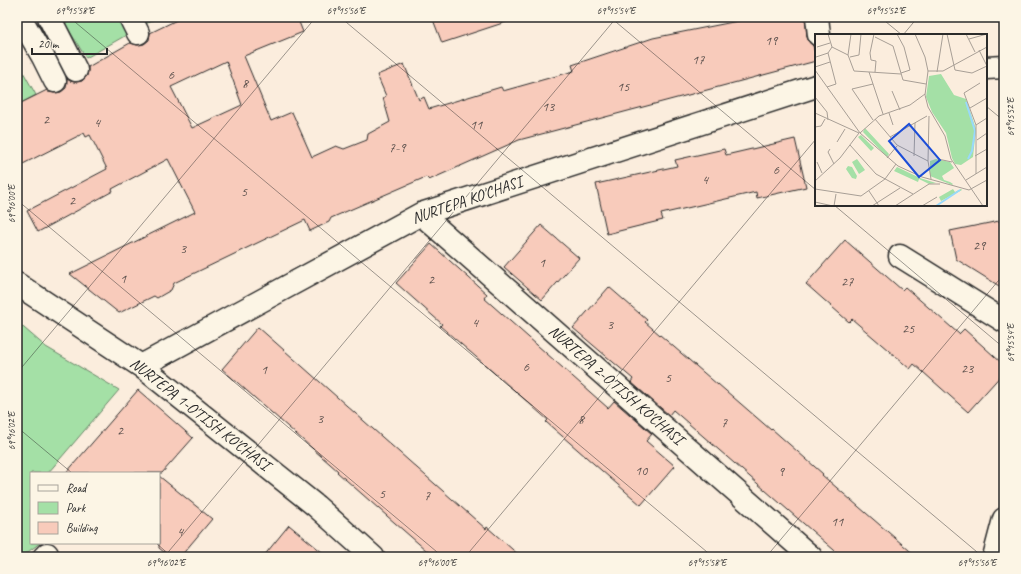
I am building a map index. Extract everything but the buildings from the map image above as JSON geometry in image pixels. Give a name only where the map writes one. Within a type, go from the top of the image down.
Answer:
[{"type":"street","points":[[20,17],[55,81]]},
{"type":"street","points":[[49,17],[76,70]]},
{"type":"street","points":[[816,17],[819,34]]},
{"type":"street","points":[[987,68],[1004,67]]},
{"type":"street","name":"NURTEPA KO'CHASI","points":[[141,366],[421,214],[815,86]]},
{"type":"street","name":"NURTEPA 2-O'TISH KO'CHASI","points":[[421,214],[811,557]]},
{"type":"street","points":[[900,256],[1004,321]]},
{"type":"street","name":"NURTEPA 1-O'TISH KO'CHASI","points":[[17,284],[141,366],[316,506],[373,557]]},
{"type":"street","points":[[994,557],[1004,519]]},
{"type":"green space","points":[[61,17],[158,17],[86,58]]},
{"type":"green space","points":[[17,61],[36,95],[17,105]]},
{"type":"green space","points":[[17,322],[46,347],[119,390],[49,472],[30,472],[30,544],[39,544],[21,557],[17,557]]}]
